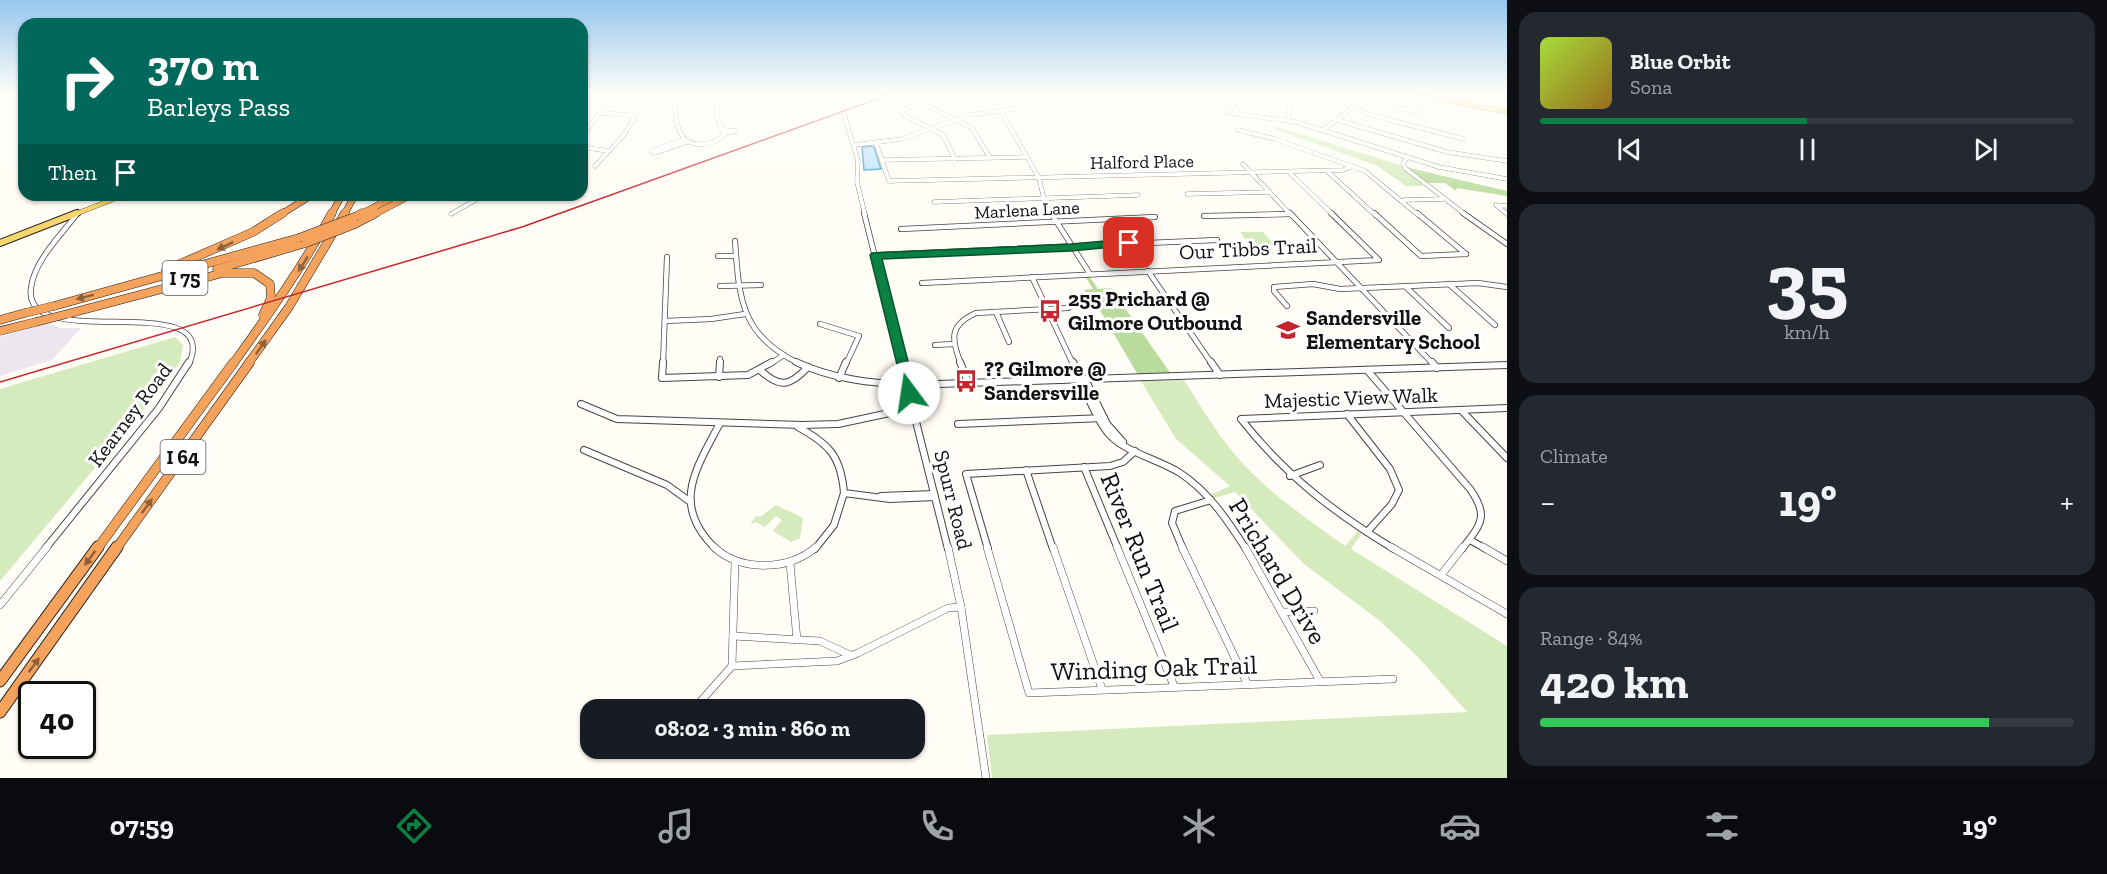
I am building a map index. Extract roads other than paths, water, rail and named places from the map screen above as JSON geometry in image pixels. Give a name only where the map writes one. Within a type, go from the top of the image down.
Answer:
[{"type":"highway","name":"I 75","points":[[0,320],[117,288],[224,246],[280,217],[303,201]]},
{"type":"highway","name":"I 64","points":[[0,681],[290,284],[338,201]]},
{"type":"highway","name":"I 64","points":[[0,712],[289,307],[330,242],[352,201]]},
{"type":"highway","points":[[117,288],[303,241],[386,201]]},
{"type":"highway","name":"I 75","points":[[65,313],[355,224],[399,201]]},
{"type":"highway","points":[[0,331],[223,273],[254,273],[266,279],[272,291],[266,310],[186,427]]},
{"type":"main road","points":[[0,243],[109,201]]},
{"type":"street","points":[[595,166],[627,130]]},
{"type":"street","points":[[677,130],[682,140],[707,144],[722,138],[723,130]]},
{"type":"street","name":"Spurr Road","points":[[850,130],[860,166],[857,182],[861,200],[961,607],[986,778]]},
{"type":"street","points":[[854,144],[902,139],[926,130]]},
{"type":"street","points":[[932,130],[945,137],[955,159]]},
{"type":"street","points":[[975,130],[990,158]]},
{"type":"street","points":[[1011,130],[1039,178],[1044,199],[1055,222],[1090,274]]},
{"type":"street","points":[[1239,130],[1275,139],[1372,174],[1467,254],[1421,256],[1328,171]]},
{"type":"street","points":[[1324,130],[1452,171],[1507,179]]},
{"type":"street","points":[[1372,130],[1447,152],[1507,161]]},
{"type":"street","points":[[1425,130],[1464,139]]},
{"type":"street","points":[[682,140],[651,151],[656,153],[687,142]]},
{"type":"street","points":[[876,143],[882,160],[1027,158]]},
{"type":"street","points":[[588,148],[608,151]]},
{"type":"street","points":[[1407,158],[1403,163],[1405,168],[1443,199],[1507,244]]},
{"type":"street","name":"Halford Place","points":[[882,160],[889,181],[1328,171],[1344,170],[1353,166]]},
{"type":"street","points":[[1243,164],[1437,368]]},
{"type":"street","name":"Our Tibbs Trail","points":[[922,283],[1378,260],[1289,172]]},
{"type":"street","points":[[1187,194],[1270,192]]},
{"type":"street","points":[[934,202],[1138,195]]},
{"type":"street","points":[[1404,200],[1443,199]]},
{"type":"street","points":[[451,214],[474,201]]},
{"type":"street","points":[[1507,206],[1496,205],[1507,214]]},
{"type":"street","name":"Kearney Road","points":[[0,605],[165,400],[192,356],[192,344],[189,338],[176,327],[159,322],[70,322],[46,315],[33,303],[30,293],[34,276],[77,214]]},
{"type":"street","points":[[1204,216],[1290,214]]},
{"type":"street","name":"Marlena Lane","points":[[901,229],[1155,217]]},
{"type":"street","points":[[876,255],[1217,240]]},
{"type":"street","points":[[735,241],[739,286],[745,314],[764,339],[784,355],[808,367],[839,378],[908,386],[1507,365]]},
{"type":"street","points":[[718,256],[736,256]]},
{"type":"street","points":[[667,257],[662,378],[748,375],[784,355]]},
{"type":"street","points":[[1148,271],[1220,375]]},
{"type":"street","name":"Prichard Drive","points":[[1032,277],[1111,437],[1135,451],[1171,465],[1211,500],[1231,523],[1320,681]]},
{"type":"street","points":[[1287,306],[1274,291],[1274,287],[1313,284],[1340,290],[1478,283],[1507,287]]},
{"type":"street","points":[[1449,284],[1495,325]]},
{"type":"street","points":[[720,286],[761,285]]},
{"type":"street","points":[[1405,286],[1449,328]]},
{"type":"street","points":[[969,384],[954,344],[953,331],[965,317],[996,312],[1068,308]]},
{"type":"street","points":[[996,312],[1009,342]]},
{"type":"street","points":[[665,321],[711,320],[745,314]]},
{"type":"street","points":[[820,324],[859,336],[839,378]]},
{"type":"street","points":[[935,345],[954,344]]},
{"type":"street","points":[[719,377],[720,359]]},
{"type":"street","points":[[760,370],[775,383],[787,384],[797,380],[808,367]]},
{"type":"street","points":[[1367,370],[1478,499],[1482,520],[1470,540],[1441,574]]},
{"type":"street","points":[[581,404],[618,419],[793,424],[838,424],[913,408]]},
{"type":"street","name":"Majestic View Walk","points":[[1507,408],[1241,418],[1260,445],[1290,476],[1317,498],[1367,532],[1507,614]]},
{"type":"street","points":[[1461,410],[1507,458]]},
{"type":"street","points":[[1347,414],[1390,469],[1399,490],[1392,504],[1367,532]]},
{"type":"street","points":[[958,424],[1101,418]]},
{"type":"street","points":[[720,423],[698,466],[689,501],[690,508],[705,539],[719,553],[735,562],[756,565],[790,563],[810,551],[833,528],[842,510],[844,493],[842,469],[832,452],[813,435],[793,424]]},
{"type":"street","points":[[584,450],[666,485],[689,501]]},
{"type":"street","name":"Winding Oak Trail","points":[[1135,451],[1122,462],[1110,466],[966,474],[1029,693],[1393,679]]},
{"type":"street","points":[[1290,476],[1320,465]]},
{"type":"street","name":"River Run Trail","points":[[1084,467],[1174,686]]},
{"type":"street","points":[[1026,470],[1102,689]]},
{"type":"street","points":[[844,493],[890,500],[934,496]]},
{"type":"street","points":[[1211,500],[1175,511],[1172,522],[1176,535],[1247,683]]},
{"type":"street","points":[[1470,540],[1507,561]]},
{"type":"street","points":[[703,699],[732,666],[735,562]]},
{"type":"street","points":[[790,563],[797,640]]},
{"type":"street","points":[[732,666],[837,661],[948,608],[961,607]]},
{"type":"street","points":[[1283,612],[1314,611]]},
{"type":"street","points":[[733,636],[826,642],[850,655]]},
{"type":"water","points":[[862,147],[874,147],[881,169],[864,170]]},
{"type":"railway","points":[[0,382],[522,227],[790,130]]},
{"type":"place","name":"255 Prichard @ Gilmore Outbound","points":[[1050,311]]},
{"type":"place","name":"Sandersville Elementary School","points":[[1288,330]]},
{"type":"place","name":"?? Gilmore @ Sandersville","points":[[966,381]]}]
